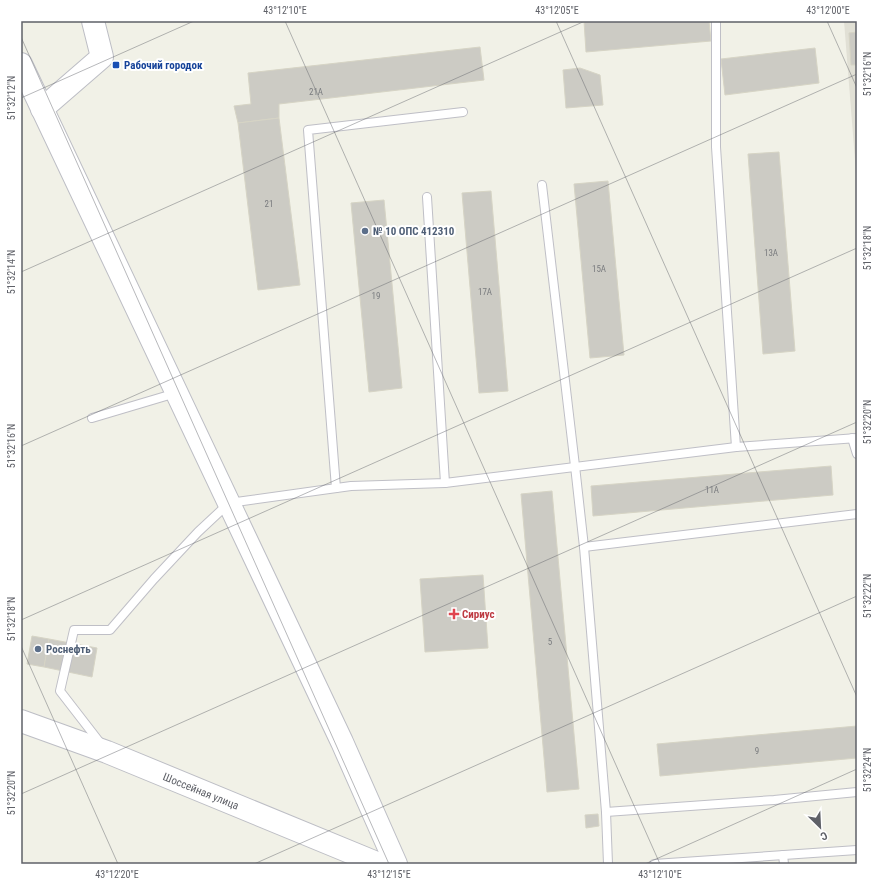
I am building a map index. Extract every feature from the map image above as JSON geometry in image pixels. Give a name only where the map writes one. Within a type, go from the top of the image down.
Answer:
[{"type":"street","points":[[42,108],[102,57],[93,21]]},
{"type":"street","points":[[21,64],[342,742],[396,864]]},
{"type":"street","name":"Шоссейная улица","points":[[21,721],[107,752],[379,864]]},
{"type":"lane","points":[[716,21],[716,147],[736,447]]},
{"type":"lane","points":[[336,488],[308,130],[463,112]]},
{"type":"lane","points":[[542,185],[584,547],[606,812],[608,864]]},
{"type":"lane","points":[[427,197],[445,483]]},
{"type":"lane","points":[[92,418],[177,392]]},
{"type":"lane","points":[[107,752],[60,691],[74,630],[110,630],[154,579],[198,532],[229,503],[351,486],[445,483],[736,447],[855,438],[857,454]]},
{"type":"lane","points":[[584,547],[857,514]]},
{"type":"lane","points":[[606,812],[774,800],[857,792]]},
{"type":"lane","points":[[654,864],[857,850]]},
{"type":"lane","points":[[783,855],[784,864]]},
{"type":"shaded area","points":[[844,21],[857,21],[857,185]]},
{"type":"building","points":[[584,21],[709,21],[711,41],[586,52]]},
{"type":"building","points":[[857,32],[857,65],[851,65],[849,33]]},
{"type":"building","points":[[480,47],[484,80],[279,104],[279,118],[238,123],[234,106],[251,104],[248,73]]},
{"type":"building","points":[[815,48],[819,83],[725,95],[721,59]]},
{"type":"building","points":[[580,68],[600,75],[603,105],[566,108],[563,70]]},
{"type":"building","points":[[279,118],[300,285],[258,290],[238,123]]},
{"type":"building","points":[[779,152],[795,351],[763,354],[748,154]]},
{"type":"building","points":[[608,181],[624,355],[590,358],[574,184]]},
{"type":"building","points":[[491,191],[508,391],[479,393],[462,193]]},
{"type":"building","points":[[384,200],[402,388],[369,392],[351,203]]},
{"type":"building","points":[[831,466],[833,495],[593,516],[591,486]]},
{"type":"building","points":[[552,491],[579,789],[547,792],[521,494]]},
{"type":"building","name":"Сириус","points":[[483,575],[488,648],[425,652],[420,579]]},
{"type":"building","points":[[32,636],[49,639],[44,667],[27,664]]},
{"type":"building","points":[[49,639],[97,648],[92,677],[44,667]]},
{"type":"building","points":[[857,726],[857,758],[660,776],[657,744]]},
{"type":"building","points":[[598,814],[599,826],[586,828],[585,815]]},
{"type":"place","name":"Рабочий городок","points":[[116,65]]},
{"type":"place","name":"№ 10 ОПС 412310","points":[[365,231]]},
{"type":"place","name":"Сириус","points":[[454,614]]},
{"type":"place","name":"Роснефть","points":[[38,649]]}]
